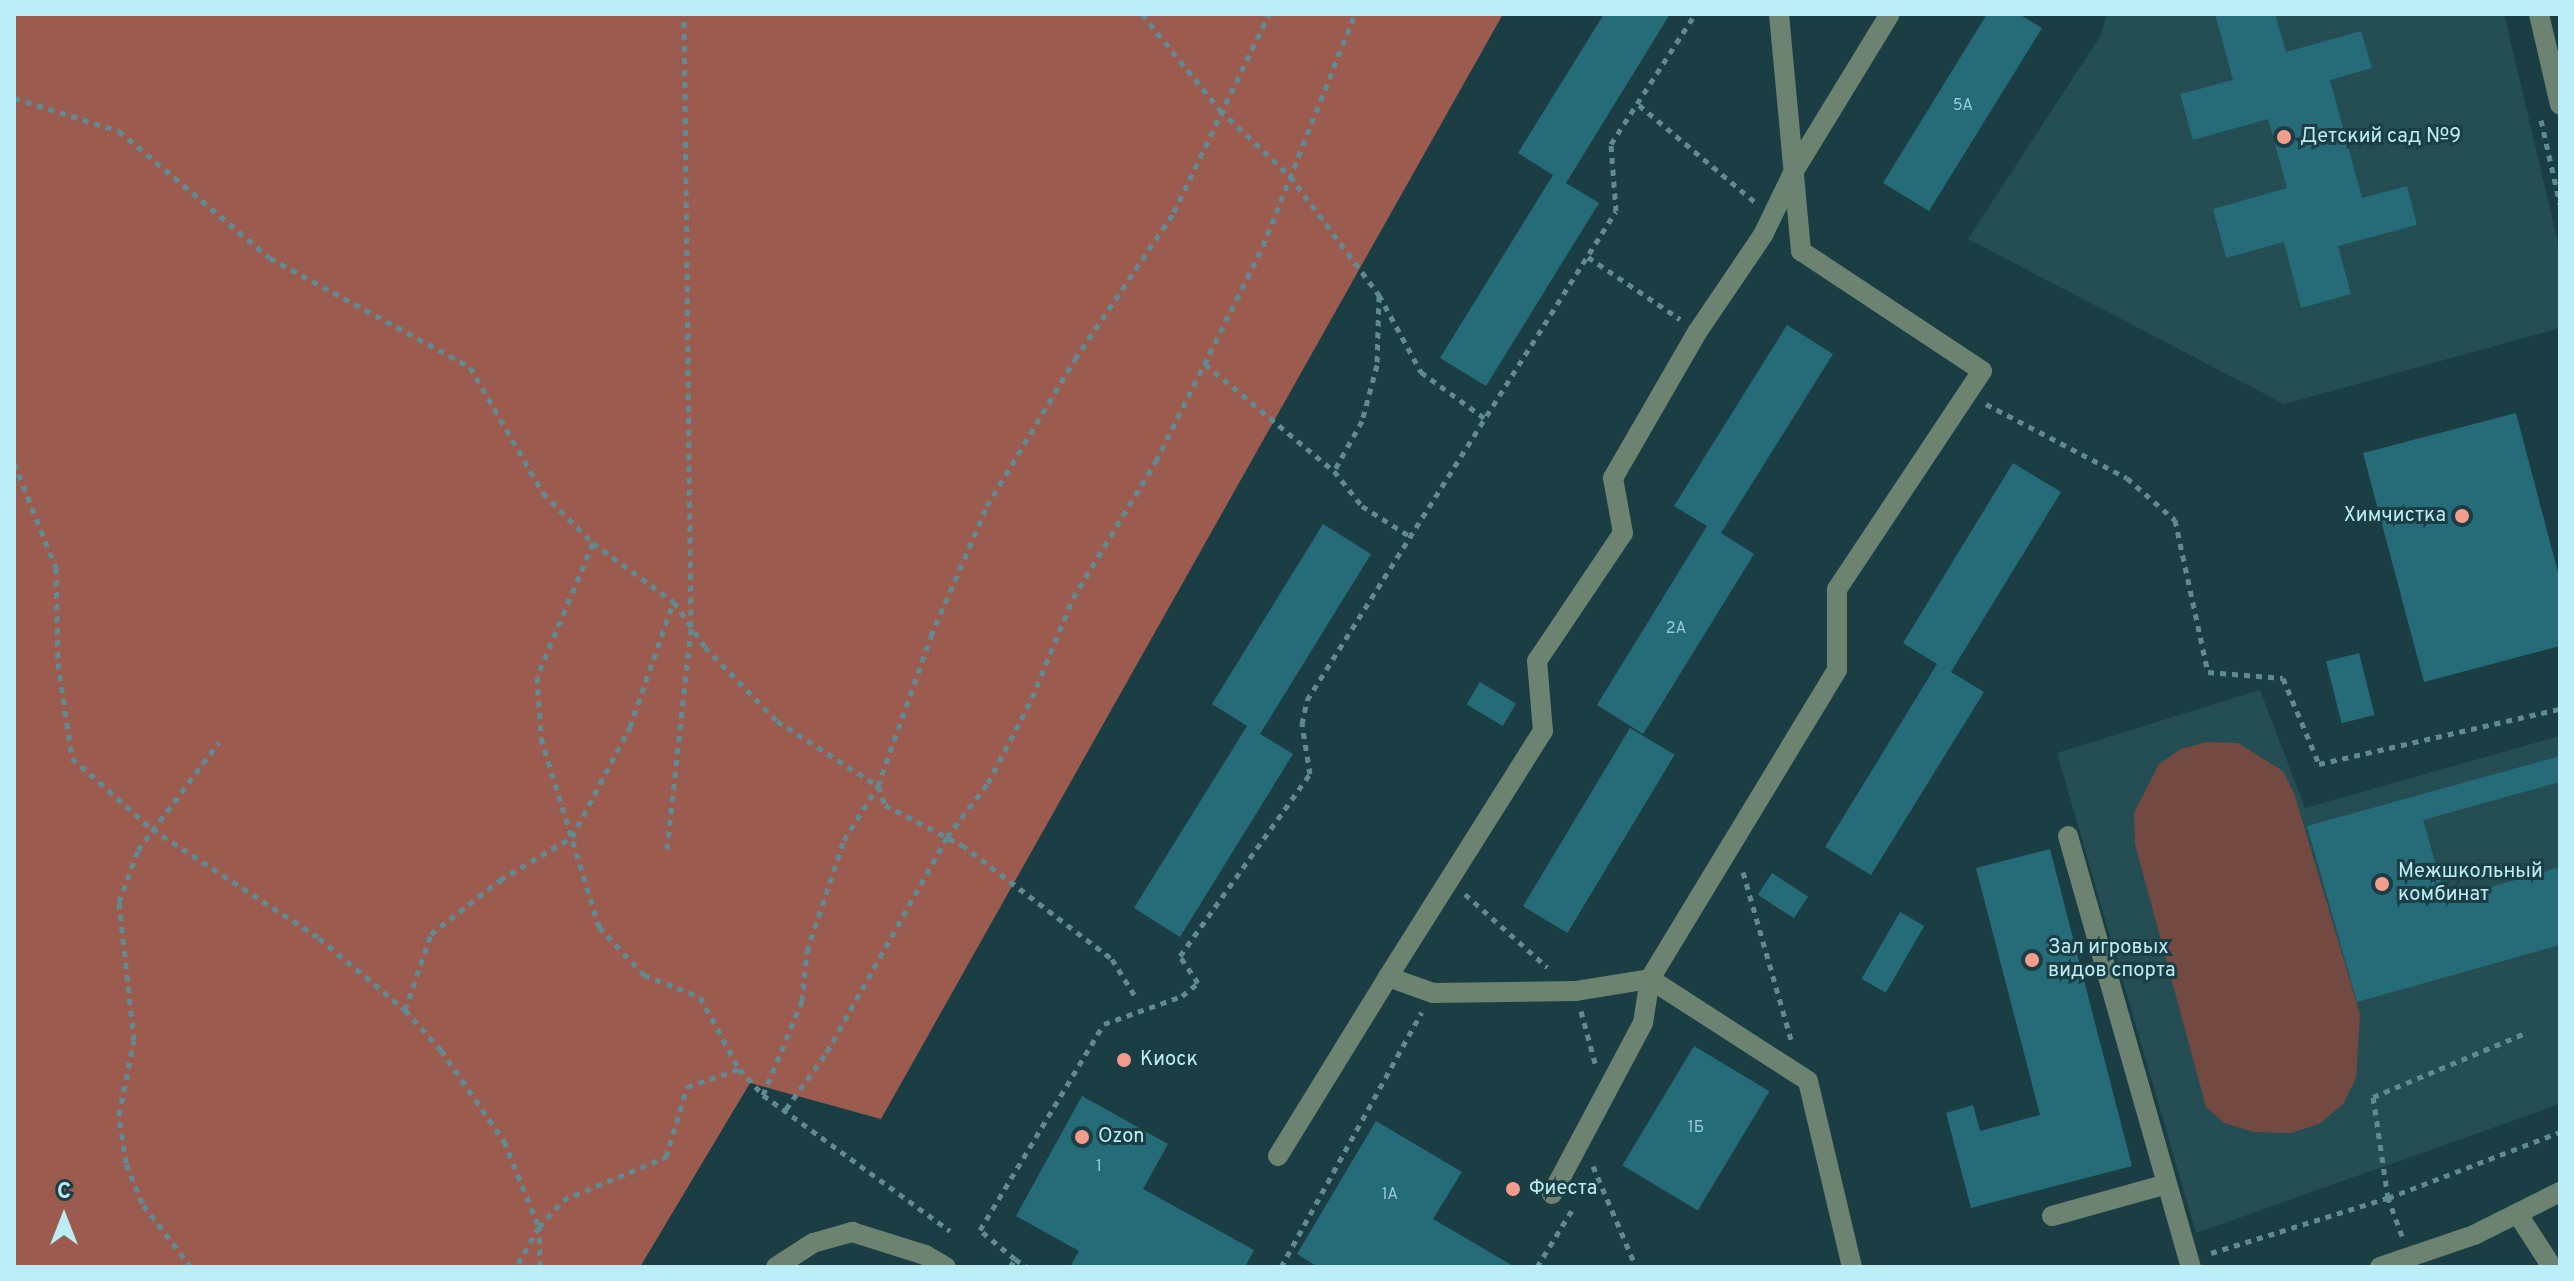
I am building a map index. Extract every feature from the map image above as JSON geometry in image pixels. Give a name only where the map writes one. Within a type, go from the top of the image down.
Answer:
[{"type":"street","points":[[1552,1194],[1643,1023],[1650,979],[1837,670],[1837,589],[1974,398],[1982,371],[1801,251],[1779,14]]},
{"type":"street","points":[[1278,1156],[1543,731],[1537,661],[1623,533],[1613,478],[1698,331],[1772,217],[1794,171],[1890,14]]},
{"type":"street","points":[[2539,14],[2560,105]]},
{"type":"street","points":[[2068,836],[2190,1263]]},
{"type":"street","points":[[1388,977],[1433,993],[1575,991],[1650,979],[1808,1081],[1852,1267]]},
{"type":"street","points":[[2052,1216],[2167,1184]]},
{"type":"street","points":[[2380,1267],[2519,1216],[2560,1192]]},
{"type":"street","points":[[2519,1216],[2552,1267]]},
{"type":"street","points":[[776,1267],[813,1243],[852,1232],[925,1255],[946,1267]]},
{"type":"path","points":[[667,849],[691,627],[684,14]]},
{"type":"path","points":[[1142,14],[1220,110],[1290,176],[1379,295],[1421,372],[1486,419]]},
{"type":"path","points":[[763,1095],[802,1001],[807,951],[844,840],[878,786],[931,636],[987,506],[1075,359],[1174,212],[1220,110],[1269,14]]},
{"type":"path","points":[[786,1109],[827,1052],[947,837],[988,783],[1032,698],[1073,598],[1156,461],[1263,246],[1355,14]]},
{"type":"path","points":[[1027,1267],[980,1230],[1104,1024],[1182,996],[1198,983],[1180,956],[1310,774],[1302,724],[1307,700],[1616,211],[1611,144],[1695,14]]},
{"type":"path","points":[[14,98],[119,131],[270,258],[470,367],[543,493],[593,543],[674,602],[691,627],[777,721],[878,786],[885,805],[947,837],[1112,959],[1135,996]]},
{"type":"path","points":[[1639,105],[1772,217]]},
{"type":"path","points":[[1588,257],[1698,331]]},
{"type":"path","points":[[1334,471],[1362,421],[1377,365],[1379,295]]},
{"type":"path","points":[[1205,364],[1334,471],[1362,506],[1411,537]]},
{"type":"path","points":[[1973,415],[1974,398],[2127,478],[2175,520],[2208,672],[2283,678],[2319,764],[2560,709]]},
{"type":"path","points":[[14,463],[56,568],[58,663],[72,758],[152,829],[319,938],[405,1010],[441,1050],[504,1141],[539,1227],[540,1267]]},
{"type":"path","points":[[593,543],[537,677],[541,738],[599,927],[644,975],[700,997],[739,1069],[763,1095],[950,1231]]},
{"type":"path","points":[[405,1010],[431,934],[500,880],[572,837],[630,727],[674,602]]},
{"type":"path","points":[[191,1267],[142,1203],[126,1163],[119,1115],[134,1040],[119,902],[138,850],[219,742]]},
{"type":"path","points":[[1750,858],[1742,870],[1788,1035],[1797,1045]]},
{"type":"path","points":[[1450,880],[1525,947]]},
{"type":"path","points":[[1575,991],[1604,1094]]},
{"type":"path","points":[[1281,1267],[1433,993]]},
{"type":"path","points":[[2409,1257],[2388,1198],[2373,1097],[2523,1034]]},
{"type":"path","points":[[516,1267],[539,1227],[563,1200],[666,1157],[687,1087],[739,1069]]},
{"type":"path","points":[[2190,1263],[2388,1198],[2560,1132]]},
{"type":"path","points":[[1582,1139],[1636,1267]]},
{"type":"path","points":[[1588,1183],[1595,1171]]},
{"type":"path","points":[[1537,1267],[1574,1207]]},
{"type":"path","points":[[1010,1267],[1015,1259]]},
{"type":"shaded area","points":[[14,14],[1503,14],[881,1119],[750,1083],[640,1267],[14,1267]]},
{"type":"shaded area","name":"Детский сад №9","points":[[2107,14],[2504,14],[2560,251],[2560,328],[2284,404],[1968,239],[2101,35]]},
{"type":"shaded area","points":[[2260,690],[2305,808],[2560,736],[2560,1104],[2196,1233],[2057,753]]},
{"type":"shaded area","points":[[2207,742],[2238,743],[2283,771],[2294,793],[2360,1014],[2356,1078],[2343,1104],[2319,1124],[2291,1133],[2254,1132],[2224,1123],[2206,1107],[2135,844],[2134,813],[2159,764],[2181,749]]},
{"type":"building","points":[[1604,14],[1670,14],[1566,183],[1599,203],[1486,386],[1440,358],[1553,175],[1518,153]]},
{"type":"building","points":[[1987,14],[2019,14],[2042,28],[1929,211],[1883,183]]},
{"type":"building","points":[[2215,14],[2275,14],[2286,52],[2361,31],[2372,68],[2330,80],[2362,198],[2407,186],[2417,225],[2338,246],[2351,294],[2301,308],[2284,242],[2226,258],[2213,209],[2287,188],[2268,119],[2193,140],[2180,94],[2233,80]]},
{"type":"building","points":[[1787,325],[1833,354],[1721,533],[1754,554],[1643,734],[1597,705],[1707,526],[1674,506]]},
{"type":"building","name":"Химчистка","points":[[2516,413],[2560,580],[2560,646],[2424,682],[2363,453]]},
{"type":"building","points":[[2013,463],[2061,492],[1951,672],[1984,692],[1871,875],[1825,847],[1937,664],[1903,643]]},
{"type":"building","points":[[1323,524],[1371,554],[1260,734],[1293,754],[1180,937],[1134,908],[1247,726],[1212,704]]},
{"type":"building","points":[[2359,653],[2374,715],[2341,723],[2326,661]]},
{"type":"building","points":[[1480,682],[1516,704],[1503,726],[1467,704]]},
{"type":"building","points":[[1630,728],[1675,755],[1567,933],[1523,906]]},
{"type":"building","name":"Межшкольный комбинат","points":[[2560,756],[2560,782],[2423,820],[2446,900],[2560,867],[2560,945],[2357,1002],[2307,826]]},
{"type":"building","points":[[2050,849],[2132,1166],[1971,1208],[1946,1113],[1973,1105],[1980,1131],[2040,1115],[1976,868]]},
{"type":"building","points":[[1772,873],[1808,896],[1794,918],[1758,895]]},
{"type":"building","points":[[1900,912],[1924,926],[1886,993],[1862,979]]},
{"type":"building","points":[[1694,1046],[1769,1091],[1698,1210],[1622,1165]]},
{"type":"building","points":[[1082,1096],[1168,1144],[1143,1189],[1254,1250],[1245,1267],[1070,1267],[1079,1251],[1016,1216]]},
{"type":"building","points":[[1376,1121],[1462,1172],[1433,1219],[1515,1267],[1318,1267],[1297,1254]]},
{"type":"place","name":"Детский сад №9","points":[[2284,137]]},
{"type":"place","name":"Химчистка","points":[[2462,516]]},
{"type":"place","name":"Межшкольный комбинат","points":[[2382,884]]},
{"type":"place","name":"Зал игровых видов спорта","points":[[2032,960]]},
{"type":"place","name":"Киоск","points":[[1124,1060]]},
{"type":"place","name":"Ozon","points":[[1082,1137]]},
{"type":"place","name":"Фиеста","points":[[1513,1189]]}]
